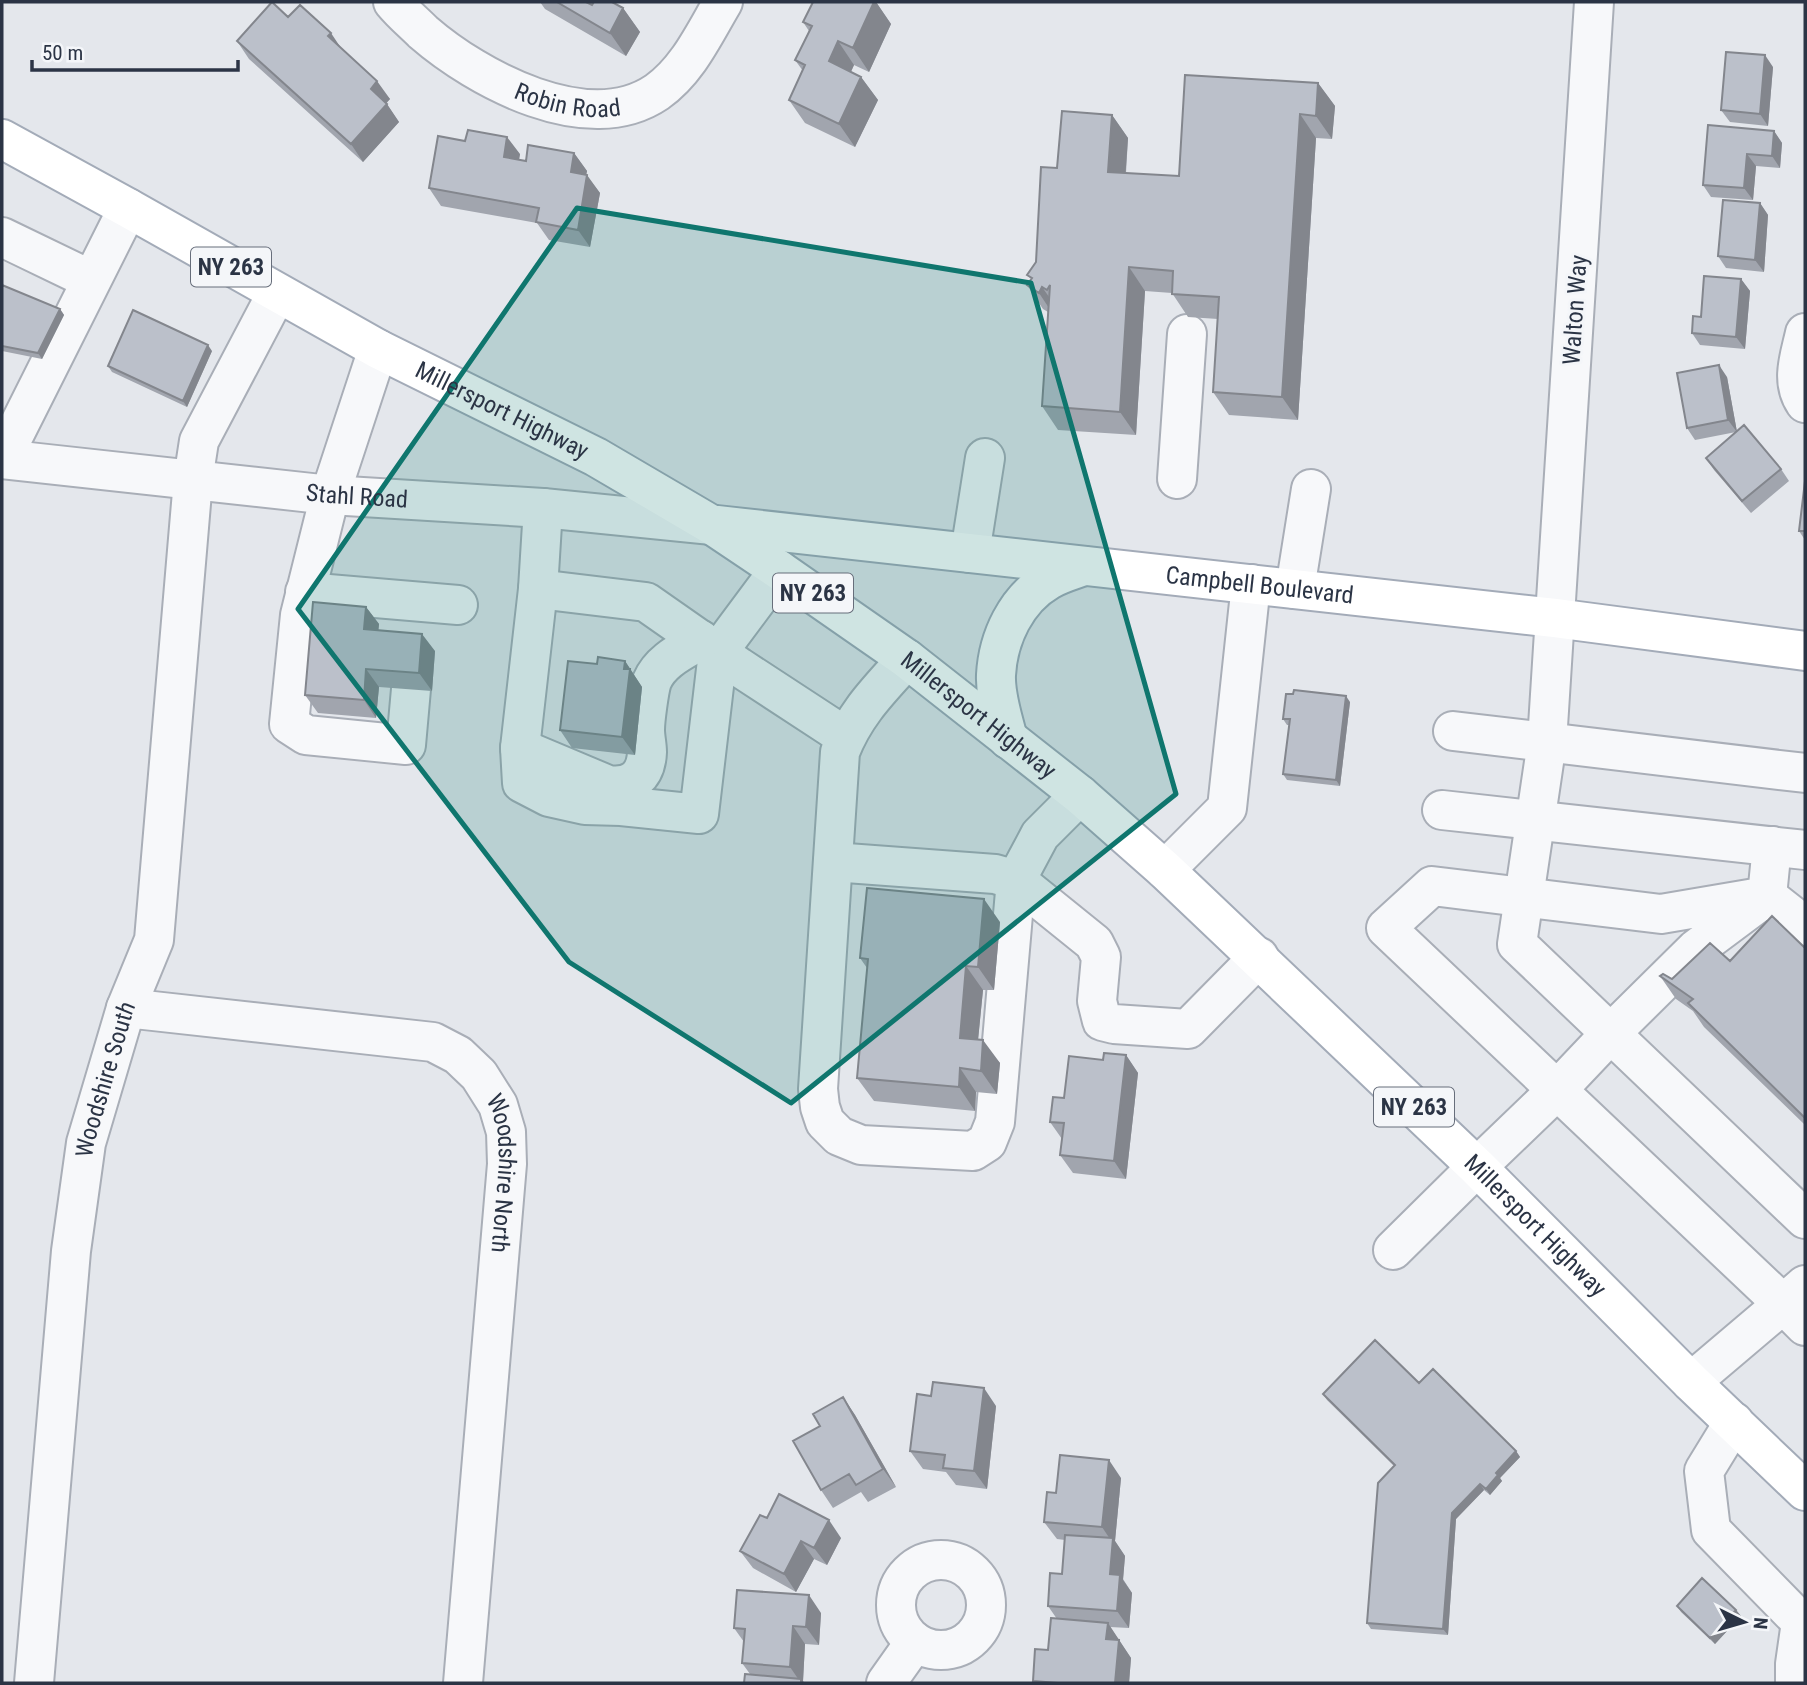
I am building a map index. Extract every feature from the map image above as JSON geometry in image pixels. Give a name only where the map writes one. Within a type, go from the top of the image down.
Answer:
[{"type":"main road","name":"Millersport Highway","points":[[2,139],[377,349],[596,457],[712,525],[907,659],[1080,795],[1259,957],[1477,1167],[1805,1491]]},
{"type":"main road","name":"Campbell Boulevard","points":[[712,525],[1555,618],[1805,651]]},
{"type":"main road","points":[[1008,738],[996,677],[1008,625],[1032,593],[1049,580],[1084,566]]},
{"type":"street","name":"Robin Road","points":[[393,2],[435,42],[487,77],[516,91],[551,102],[595,109],[622,106],[644,99],[670,82],[685,65],[723,2]]},
{"type":"street","name":"Walton Way","points":[[1594,2],[1547,742],[1517,944],[1611,1033]]},
{"type":"street","points":[[2,459],[18,392],[91,280],[128,208]]},
{"type":"street","points":[[2,237],[91,280]]},
{"type":"street","name":"Woodshire South","points":[[34,1683],[71,1251],[86,1143],[126,1008],[154,940],[193,481],[199,440],[277,293]]},
{"type":"street","points":[[1805,332],[1796,378],[1802,400],[1805,402]]},
{"type":"street","points":[[1177,479],[1188,334]]},
{"type":"street","points":[[377,349],[330,495],[305,592],[300,615],[289,723],[306,735],[406,745],[411,689]]},
{"type":"street","points":[[970,553],[985,458]]},
{"type":"street","name":"Stahl Road","points":[[2,459],[330,495],[543,508],[712,525]]},
{"type":"street","points":[[1295,589],[1311,489]]},
{"type":"street","points":[[543,508],[538,589],[520,748],[522,783],[549,797],[585,805],[699,814],[710,646]]},
{"type":"street","points":[[520,748],[608,785],[620,786],[633,782],[643,771],[647,753],[645,729],[652,682],[666,661],[710,646],[779,569]]},
{"type":"street","points":[[1165,870],[1227,808],[1251,584]]},
{"type":"street","points":[[538,589],[646,602],[846,737]]},
{"type":"street","points":[[305,592],[416,620],[458,605]]},
{"type":"street","points":[[907,659],[867,703],[840,752],[818,1089],[825,1122],[839,1136],[861,1145],[973,1152],[987,1142],[995,1122],[1016,880],[1040,835],[1080,795]]},
{"type":"street","points":[[1453,731],[1805,773]]},
{"type":"street","points":[[1393,1250],[1696,949],[1767,896],[1789,848],[1442,810]]},
{"type":"street","points":[[833,862],[996,874],[1016,880],[1094,943],[1101,957],[1097,1001],[1102,1021],[1114,1024],[1188,1029],[1259,957]]},
{"type":"street","points":[[1691,1381],[1798,1305],[1557,1090],[1386,928],[1432,886],[1661,914],[1767,896],[1805,926]]},
{"type":"street","name":"Woodshire North","points":[[126,1008],[433,1042],[458,1055],[479,1074],[498,1105],[506,1132],[507,1164],[463,1683]]},
{"type":"street","points":[[1611,1033],[1805,1219]]},
{"type":"street","points":[[1734,1422],[1704,1471],[1711,1530],[1803,1624],[1795,1664],[1795,1683]]},
{"type":"street","points":[[886,1683],[915,1642]]},
{"type":"highlighted area","points":[[577,208],[1031,283],[1176,794],[791,1103],[569,962],[298,609]]},
{"type":"building","points":[[272,2],[288,17],[300,5],[331,33],[328,36],[377,81],[371,89],[387,104],[351,144],[237,41]]},
{"type":"building","points":[[557,2],[586,2],[592,5],[594,2],[612,2],[623,8],[610,33]]},
{"type":"building","points":[[813,2],[874,2],[853,48],[838,41],[829,61],[861,77],[839,124],[789,100],[805,65],[795,60],[812,26],[803,22]]},
{"type":"building","points":[[1726,52],[1765,55],[1760,114],[1721,110]]},
{"type":"building","points":[[1185,75],[1318,83],[1316,116],[1300,114],[1282,397],[1213,392],[1219,297],[1172,294],[1173,271],[1129,267],[1120,412],[1042,406],[1050,285],[1047,290],[1042,287],[1039,293],[1027,285],[1032,278],[1027,275],[1036,262],[1041,167],[1057,168],[1062,111],[1112,115],[1108,172],[1179,176]]},
{"type":"building","points":[[1708,125],[1774,131],[1772,156],[1747,154],[1744,188],[1703,185]]},
{"type":"building","points":[[468,130],[507,137],[504,157],[526,161],[528,145],[574,153],[571,172],[587,175],[578,230],[536,222],[539,208],[429,188],[438,136],[465,141]]},
{"type":"building","points":[[1723,200],[1760,203],[1755,260],[1718,256]]},
{"type":"building","points":[[1704,276],[1741,279],[1736,337],[1692,333],[1693,316],[1701,317]]},
{"type":"building","points":[[2,285],[60,309],[38,353],[2,346]]},
{"type":"building","points":[[133,310],[208,345],[183,401],[108,366]]},
{"type":"building","points":[[1719,365],[1728,420],[1687,428],[1677,373]]},
{"type":"building","points":[[1744,425],[1781,469],[1742,501],[1706,458]]},
{"type":"building","points":[[1805,481],[1805,531],[1799,531]]},
{"type":"building","points":[[313,602],[366,607],[364,629],[422,634],[419,673],[366,669],[364,700],[305,695]]},
{"type":"building","points":[[598,657],[625,661],[624,669],[630,669],[622,737],[560,730],[568,661],[597,664]]},
{"type":"building","points":[[1294,690],[1346,696],[1336,780],[1283,774],[1290,719],[1283,719],[1286,694],[1293,694]]},
{"type":"building","points":[[867,888],[984,899],[978,967],[966,966],[960,1038],[983,1040],[981,1071],[960,1068],[959,1087],[857,1078],[868,959],[860,958]]},
{"type":"building","points":[[1772,916],[1805,948],[1805,1118],[1688,1003],[1693,999],[1660,976],[1663,974],[1672,979],[1710,943],[1730,961]]},
{"type":"building","points":[[1104,1053],[1126,1055],[1114,1161],[1060,1155],[1064,1123],[1050,1122],[1053,1097],[1064,1098],[1069,1056],[1103,1060]]},
{"type":"building","points":[[1375,1340],[1419,1383],[1433,1369],[1516,1451],[1486,1489],[1480,1484],[1452,1513],[1443,1629],[1367,1623],[1378,1483],[1395,1465],[1323,1394]]},
{"type":"building","points":[[933,1382],[984,1388],[974,1471],[943,1468],[945,1455],[910,1451],[917,1394],[931,1396]]},
{"type":"building","points":[[843,1397],[883,1469],[856,1485],[849,1474],[821,1490],[793,1441],[820,1426],[813,1414]]},
{"type":"building","points":[[1060,1455],[1109,1460],[1102,1527],[1044,1522],[1047,1492],[1056,1493]]},
{"type":"building","points":[[779,1494],[829,1520],[814,1548],[801,1541],[784,1574],[740,1551],[760,1515],[767,1518]]},
{"type":"building","points":[[1065,1535],[1113,1538],[1110,1574],[1120,1575],[1117,1611],[1048,1606],[1050,1573],[1062,1574]]},
{"type":"building","points":[[1702,1578],[1736,1610],[1710,1638],[1677,1606]]},
{"type":"building","points":[[737,1590],[809,1595],[806,1627],[793,1626],[790,1667],[742,1663],[745,1629],[734,1628]]},
{"type":"building","points":[[1051,1618],[1108,1623],[1106,1639],[1119,1640],[1115,1683],[1033,1681],[1035,1649],[1048,1650]]},
{"type":"building","points":[[745,1674],[801,1679],[801,1683],[744,1683]]}]
